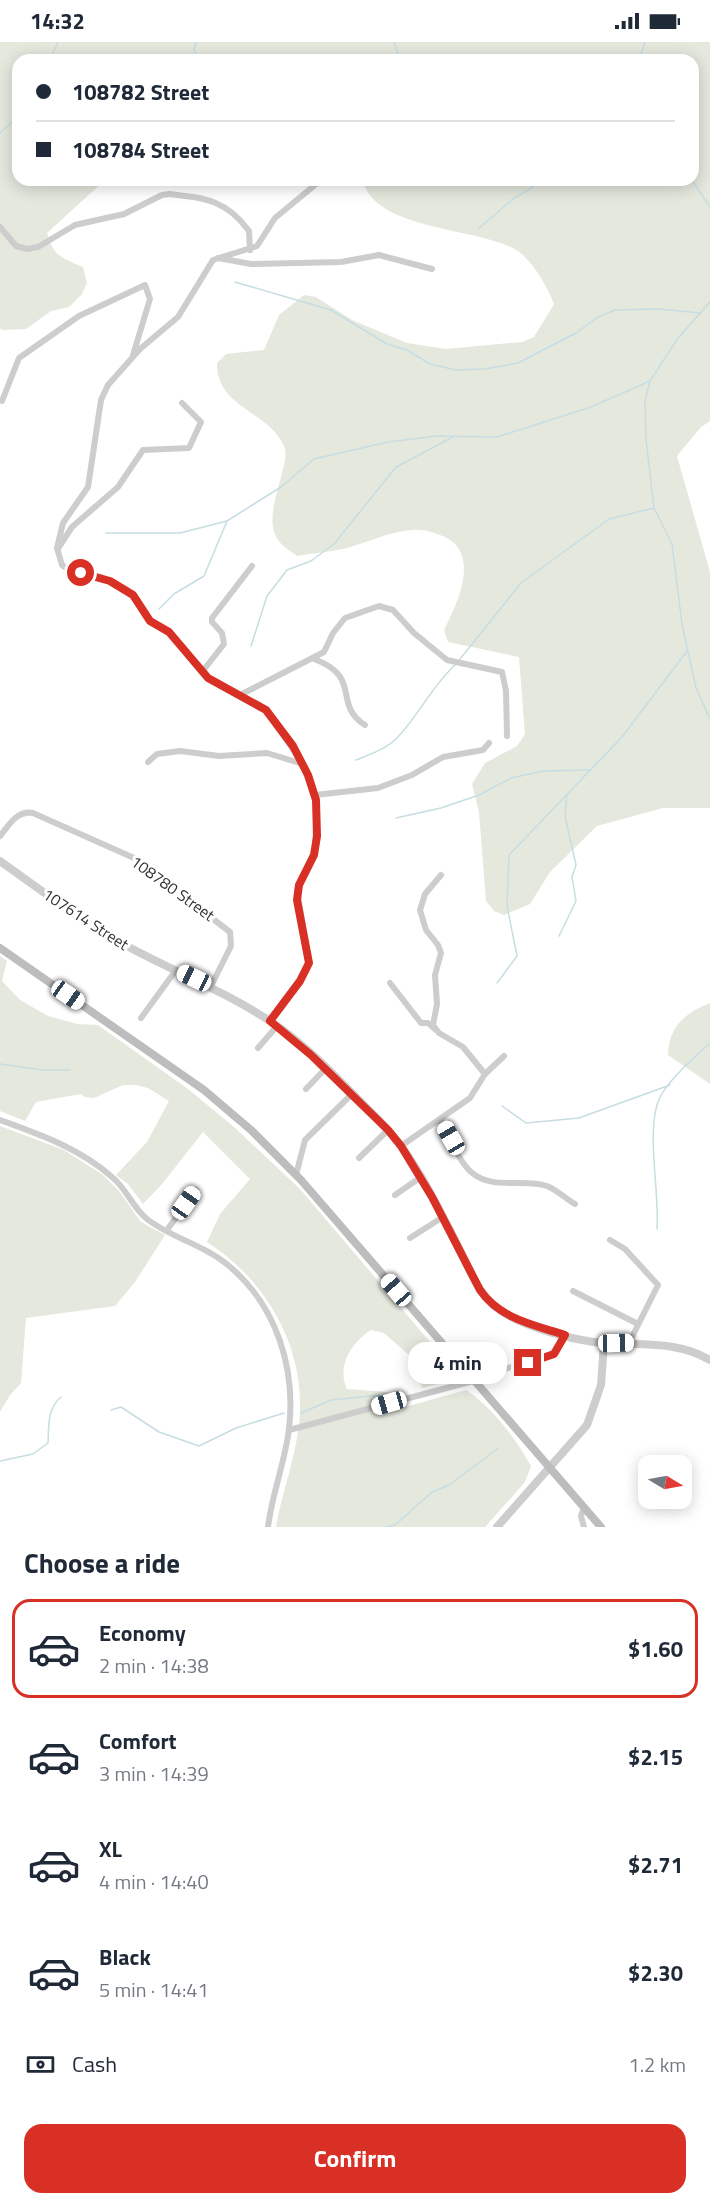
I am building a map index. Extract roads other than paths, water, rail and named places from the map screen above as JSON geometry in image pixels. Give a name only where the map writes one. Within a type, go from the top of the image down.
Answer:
[{"type":"main road","points":[[0,948],[204,1090],[251,1130],[296,1175],[601,1527]]},
{"type":"street","points":[[258,1048],[309,963],[297,890],[315,851],[315,795],[303,764],[273,716],[202,672],[169,632],[150,621],[133,595],[101,577],[70,571],[62,565],[57,550],[63,523],[88,487],[102,395],[132,358],[178,318],[207,267],[217,257],[250,250],[261,241],[275,218],[314,186]]},
{"type":"street","points":[[0,227],[16,246],[27,249],[38,247],[75,225],[124,214],[158,196],[170,194],[215,201],[224,206],[249,231],[250,250]]},
{"type":"street","points":[[217,257],[252,264],[341,261],[379,255],[432,269]]},
{"type":"street","points":[[2,401],[19,358],[80,316],[143,284],[148,288],[150,299],[132,358]]},
{"type":"street","points":[[57,550],[72,527],[118,487],[143,450],[189,448],[201,422],[182,403]]},
{"type":"street","points":[[202,672],[224,644],[222,633],[212,622],[212,618],[252,566]]},
{"type":"street","points":[[239,695],[325,651],[333,633],[345,618],[369,608],[388,607],[435,652],[447,660],[502,672],[506,691],[507,736]]},
{"type":"street","points":[[314,658],[336,669],[344,682],[353,715],[365,725]]},
{"type":"street","points":[[315,795],[378,788],[412,775],[443,757],[483,750],[489,743]]},
{"type":"street","points":[[148,762],[157,754],[180,751],[219,756],[267,753],[303,764]]},
{"type":"street","name":"108780 Street","points":[[0,836],[16,817],[24,813],[33,813],[92,838],[150,868],[230,932],[231,946],[211,986]]},
{"type":"street","name":"107614 Street","points":[[0,861],[110,936],[211,986],[273,1024],[325,1069],[388,1130],[401,1146],[421,1177],[477,1283],[491,1304],[517,1319],[565,1335],[603,1343],[677,1346],[710,1360]]},
{"type":"street","points":[[436,1030],[433,1022],[437,1004],[435,975],[441,953],[438,945],[426,930],[420,910],[425,894],[441,875]]},
{"type":"street","points":[[141,1018],[176,970]]},
{"type":"street","points":[[390,983],[421,1023],[428,1023],[463,1047],[484,1074]]},
{"type":"street","points":[[401,1146],[470,1098],[484,1074],[504,1056]]},
{"type":"street","points":[[306,1089],[325,1069]]},
{"type":"street","points":[[296,1175],[305,1140],[352,1094]]},
{"type":"street","points":[[0,1120],[57,1141],[81,1154],[119,1183],[146,1218],[228,1265],[245,1281],[264,1306],[280,1340],[288,1368],[289,1430],[268,1527]]},
{"type":"street","points":[[440,1120],[463,1161],[475,1175],[504,1185],[518,1182],[546,1186],[575,1204]]},
{"type":"street","points":[[359,1158],[388,1130]]},
{"type":"street","points":[[395,1195],[421,1177]]},
{"type":"street","points":[[167,1230],[196,1190]]},
{"type":"street","points":[[410,1238],[443,1217]]},
{"type":"street","points":[[610,1240],[625,1249],[636,1264],[657,1283],[657,1291],[629,1343]]},
{"type":"street","points":[[573,1291],[638,1324]]},
{"type":"street","points":[[505,1369],[554,1354],[565,1335]]},
{"type":"street","points":[[497,1527],[587,1425],[601,1385],[603,1343]]},
{"type":"street","points":[[289,1430],[473,1381]]},
{"type":"street","points":[[584,1507],[581,1516],[584,1527]]},
{"type":"waterway","points":[[53,54],[58,42]]},
{"type":"waterway","points":[[196,42],[196,54]]},
{"type":"waterway","points":[[394,42],[398,54]]},
{"type":"waterway","points":[[641,54],[645,42]]},
{"type":"waterway","points":[[0,133],[12,122]]},
{"type":"waterway","points":[[478,229],[513,199],[534,186]]},
{"type":"waterway","points":[[696,186],[710,207]]},
{"type":"waterway","points":[[235,282],[331,310],[387,344],[407,350],[430,364],[456,370],[484,369],[518,363],[576,333],[598,317],[615,310],[659,309],[700,313]]},
{"type":"waterway","points":[[710,302],[678,338],[650,381],[645,401],[646,439],[654,508],[672,544],[682,624],[696,688],[710,719]]},
{"type":"waterway","points":[[106,533],[180,533],[227,521],[281,487],[314,459],[388,442],[437,436],[497,437],[591,407],[650,381]]},
{"type":"waterway","points":[[251,646],[267,596],[287,570],[311,561],[334,544],[396,467],[453,437]]},
{"type":"waterway","points":[[460,659],[521,583],[609,519],[654,508]]},
{"type":"waterway","points":[[159,609],[174,594],[204,576],[227,521]]},
{"type":"waterway","points":[[497,983],[517,956],[507,906],[509,855],[622,737],[687,651]]},
{"type":"waterway","points":[[356,760],[393,742],[439,682],[455,665]]},
{"type":"waterway","points":[[396,818],[441,808],[479,795],[511,778],[543,771],[591,770]]},
{"type":"waterway","points":[[559,936],[576,901],[572,877],[576,865],[565,816],[567,794]]},
{"type":"waterway","points":[[657,1229],[653,1143],[656,1110],[660,1097],[670,1082],[710,1043]]},
{"type":"waterway","points":[[0,1064],[43,1070],[70,1070]]},
{"type":"waterway","points":[[502,1106],[526,1123],[579,1118],[670,1085]]},
{"type":"waterway","points":[[301,1413],[331,1400],[380,1395]]},
{"type":"waterway","points":[[0,1461],[33,1454],[48,1443],[51,1412],[61,1397]]},
{"type":"waterway","points":[[111,1410],[121,1407],[159,1432],[199,1446],[236,1428],[284,1413]]},
{"type":"waterway","points":[[489,1455],[498,1448]]},
{"type":"waterway","points":[[386,1527],[395,1525],[432,1492],[449,1485],[488,1456]]}]
